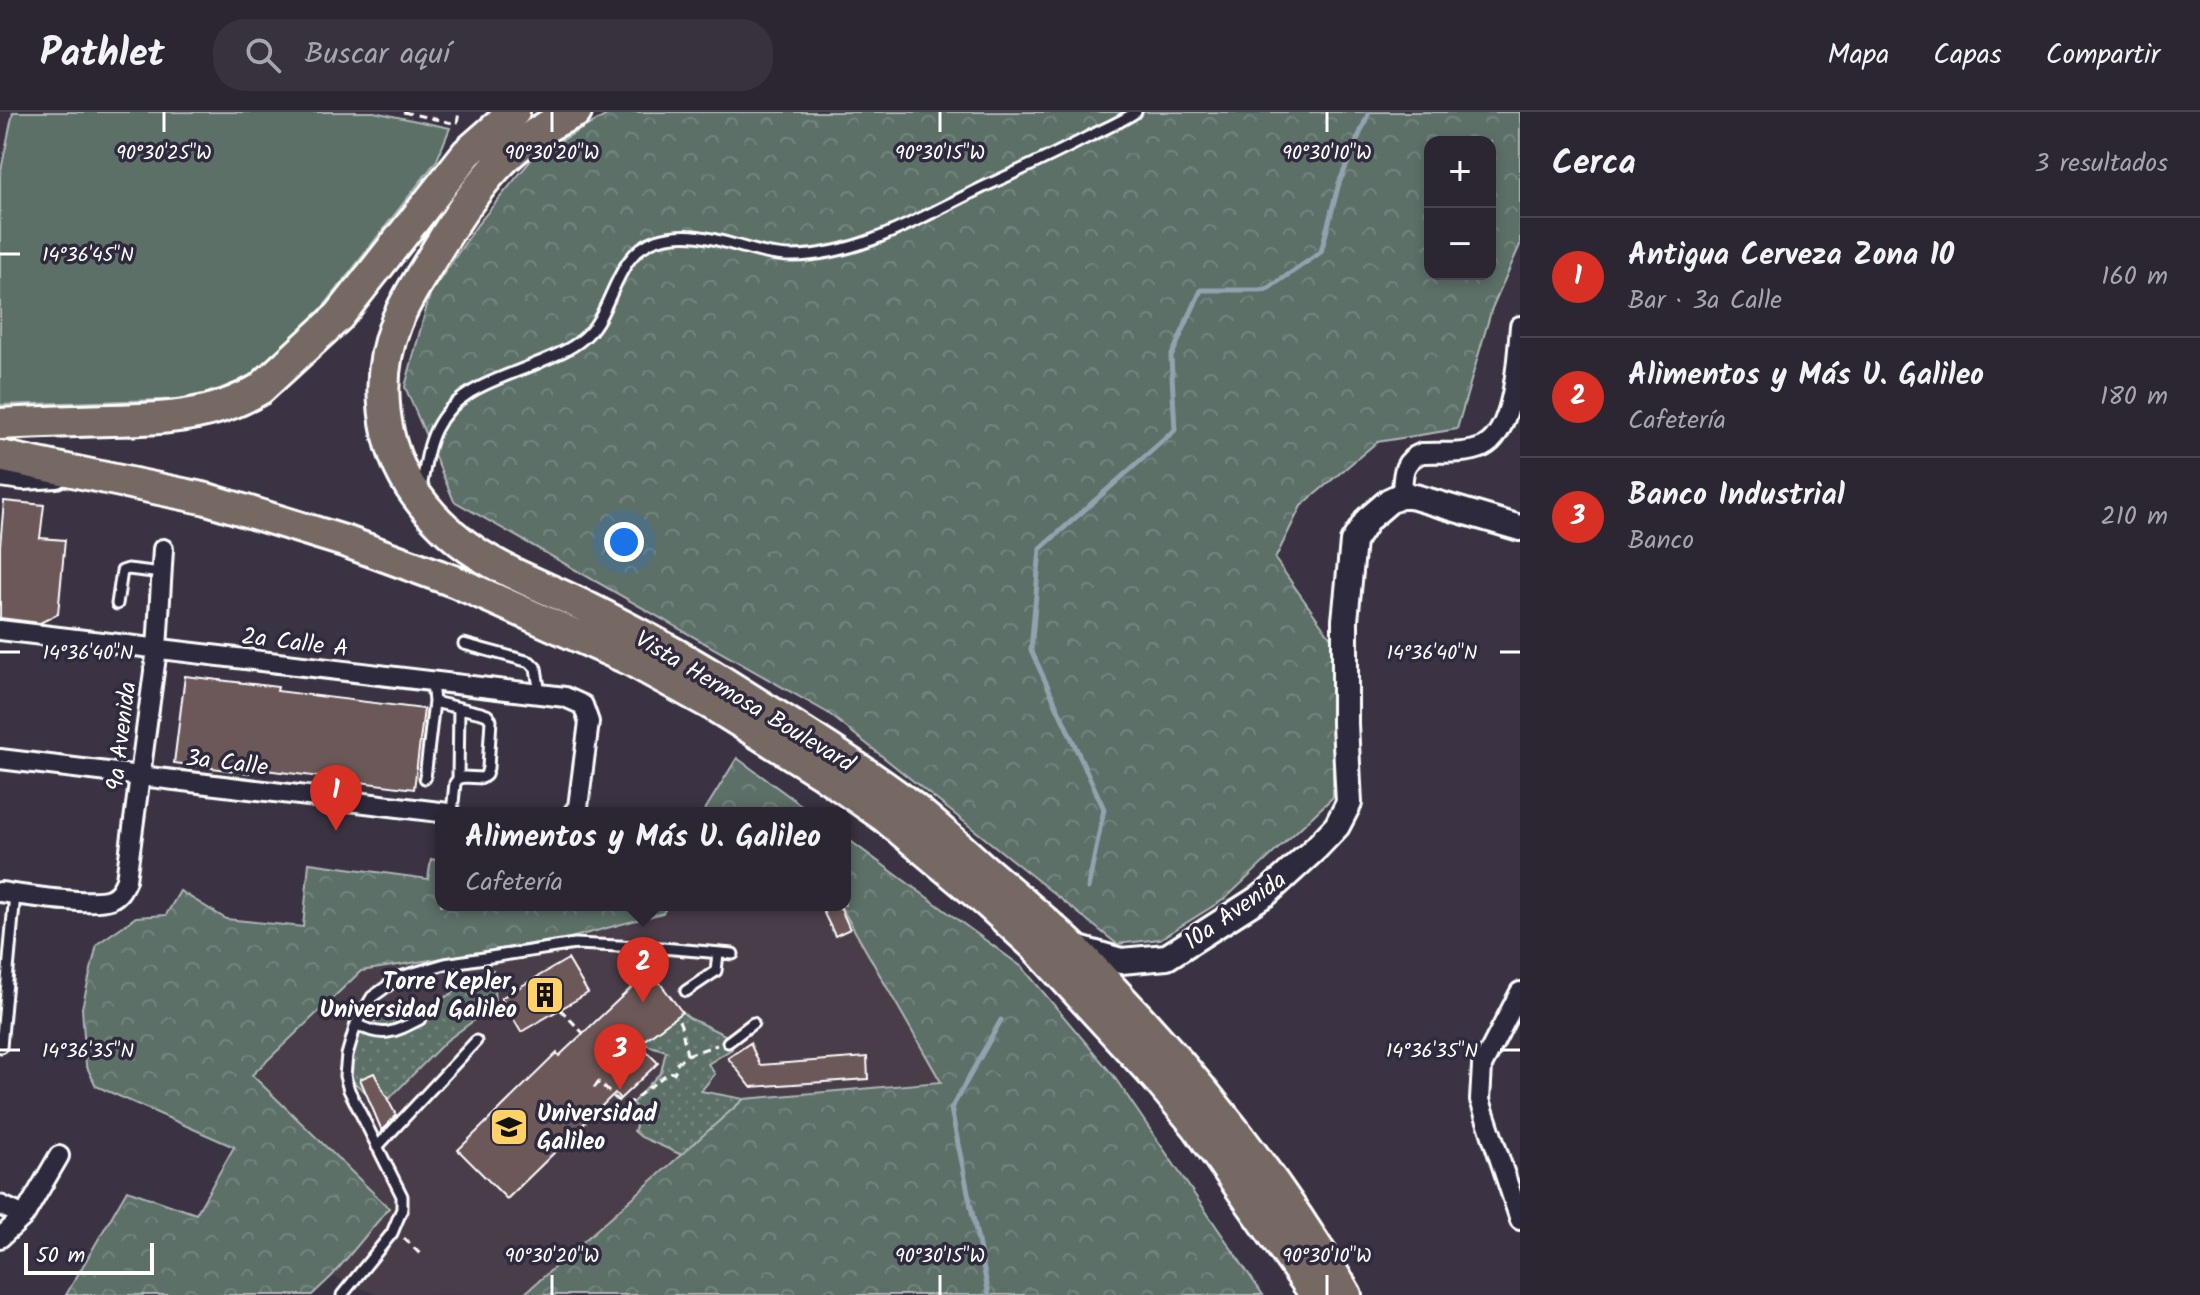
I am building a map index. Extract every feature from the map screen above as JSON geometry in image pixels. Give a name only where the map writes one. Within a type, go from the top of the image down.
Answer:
[{"type":"main road","points":[[0,424],[155,420],[225,407],[260,389],[339,316],[467,153],[514,112]]},
{"type":"main road","name":"Vista Hermosa Boulevard","points":[[576,112],[556,120],[509,152],[486,175],[407,299],[394,327],[385,371],[384,408],[389,436],[400,465],[419,499],[434,518],[485,560],[585,607],[702,669],[810,736],[909,805],[1072,947],[1165,1045],[1261,1166],[1346,1295]]},
{"type":"main road","name":"Vista Hermosa Boulevard","points":[[0,456],[195,496],[253,512],[456,582],[631,660],[713,705],[822,773],[885,817],[1035,946],[1197,1126],[1316,1295]]},
{"type":"main road","points":[[0,473],[23,476],[85,473]]},
{"type":"street","points":[[1520,326],[1515,386],[1496,437],[1477,449],[1415,455],[1403,470],[1402,495],[1520,528]]},
{"type":"street","name":"10a Avenida","points":[[1072,947],[1121,961],[1167,957],[1267,893],[1337,826],[1349,803],[1345,620],[1353,542],[1368,519],[1389,501],[1402,495]]},
{"type":"street","name":"9a Avenida","points":[[8,893],[95,902],[112,899],[121,892],[126,880],[157,649],[163,549]]},
{"type":"street","name":"2a Calle A","points":[[0,630],[565,697],[583,705],[589,722],[578,807]]},
{"type":"street","name":"3a Calle","points":[[0,759],[435,811]]},
{"type":"street","points":[[1518,1001],[1482,1066],[1480,1100],[1520,1220]]},
{"type":"street","points":[[0,1238],[24,1216],[59,1156]]},
{"type":"street","points":[[0,1205],[24,1216]]},
{"type":"lane","points":[[419,499],[428,450],[435,429],[447,411],[462,396],[566,350],[584,338],[598,323],[632,256],[653,241],[690,234],[771,255],[792,256],[846,248],[910,226],[1136,112]]},
{"type":"lane","points":[[117,604],[122,571],[162,573]]},
{"type":"lane","points":[[464,644],[530,662],[536,668],[540,694]]},
{"type":"lane","points":[[425,778],[434,702],[432,682]]},
{"type":"lane","points":[[434,702],[481,713],[491,720],[486,775],[482,778],[458,779]]},
{"type":"lane","points":[[451,807],[458,779],[459,708]]},
{"type":"lane","points":[[1,1047],[8,893]]},
{"type":"lane","points":[[342,1295],[392,1233],[402,1209],[402,1196],[345,1076],[356,1024],[372,997],[400,977],[445,964],[575,944],[733,954]]},
{"type":"lane","points":[[686,991],[716,971],[718,953]]},
{"type":"lane","points":[[356,1024],[375,1033],[386,1033],[420,1019]]},
{"type":"lane","points":[[728,1042],[753,1023]]},
{"type":"lane","points":[[377,1147],[476,1041]]},
{"type":"path","points":[[403,112],[457,124],[459,112]]},
{"type":"path","points":[[560,1009],[583,1033]]},
{"type":"path","points":[[677,1017],[687,1055]]},
{"type":"path","points":[[594,1088],[599,1082],[617,1100],[628,1104],[669,1072],[676,1071],[675,1065],[687,1055],[728,1042]]},
{"type":"path","points":[[401,1236],[420,1254]]},
{"type":"shaded area","name":"Universidad Galileo","points":[[843,911],[941,1082],[744,1099],[523,1295],[378,1295],[332,1276],[389,1207],[252,1075],[361,971],[570,938],[662,913]]},
{"type":"green space","points":[[13,112],[374,112],[450,128],[437,160],[289,351],[262,372],[221,392],[189,399],[0,405],[0,175]]},
{"type":"green space","points":[[631,112],[1520,112],[1520,245],[1492,308],[1457,429],[1377,442],[1301,506],[1275,559],[1333,641],[1333,797],[1226,898],[1160,939],[1117,944],[828,713],[454,501],[405,387],[430,294],[477,225],[536,154],[607,115]]},
{"type":"green space","points":[[737,758],[804,807],[707,807]]},
{"type":"green space","points":[[851,841],[1022,967],[1113,1075],[1263,1295],[523,1295],[744,1099],[941,1082],[843,911],[851,911]]},
{"type":"green space","points":[[431,859],[435,860],[435,911],[664,911],[570,938],[361,971],[252,1075],[389,1208],[312,1295],[66,1295],[127,1190],[196,1214],[234,1147],[96,1086],[86,1065],[82,1008],[97,944],[136,917],[166,915],[180,891],[226,919],[303,927],[309,863],[428,879]]},
{"type":"green space","points":[[493,970],[495,1005],[446,1041],[382,1106],[350,1079],[349,1062],[355,1039],[378,1019],[433,1004]]},
{"type":"green space","points":[[682,1012],[725,1035],[732,1049],[708,1064],[715,1074],[701,1091],[744,1099],[682,1155],[634,1131],[641,1114],[632,1103],[661,1072],[666,1051],[641,1043]]},
{"type":"building","points":[[4,501],[44,505],[40,538],[65,540],[58,614],[40,623],[0,618],[0,546]]},
{"type":"building","points":[[185,676],[424,709],[414,789],[250,768],[249,773],[174,763]]},
{"type":"building","points":[[823,911],[842,911],[850,929],[835,936]]},
{"type":"building","name":"Torre Kepler, Universidad Galileo","points":[[568,959],[588,993],[521,1032],[501,998]]},
{"type":"building","points":[[650,970],[682,1012],[639,1044],[658,1063],[620,1099],[615,1093],[507,1199],[458,1150],[557,1053],[559,1056]]},
{"type":"building","points":[[750,1043],[760,1065],[867,1057],[868,1079],[751,1087],[728,1058]]},
{"type":"building","points":[[374,1073],[396,1115],[382,1131],[360,1079]]},
{"type":"waterway","points":[[1088,888],[1104,809],[1031,650],[1040,549],[1175,430],[1171,357],[1201,290],[1266,290],[1321,252],[1339,183],[1369,112]]},
{"type":"waterway","points":[[989,1295],[951,1109],[1001,1020]]},
{"type":"place","name":"Antigua Cerveza Zona 10","points":[[336,831]]},
{"type":"place","name":"Torre Kepler, Universidad Galileo","points":[[545,995]]},
{"type":"place","name":"Alimentos y Más U. Galileo","points":[[643,1003]]},
{"type":"place","name":"Banco Industrial","points":[[620,1090]]},
{"type":"place","name":"Universidad Galileo","points":[[509,1127]]}]
